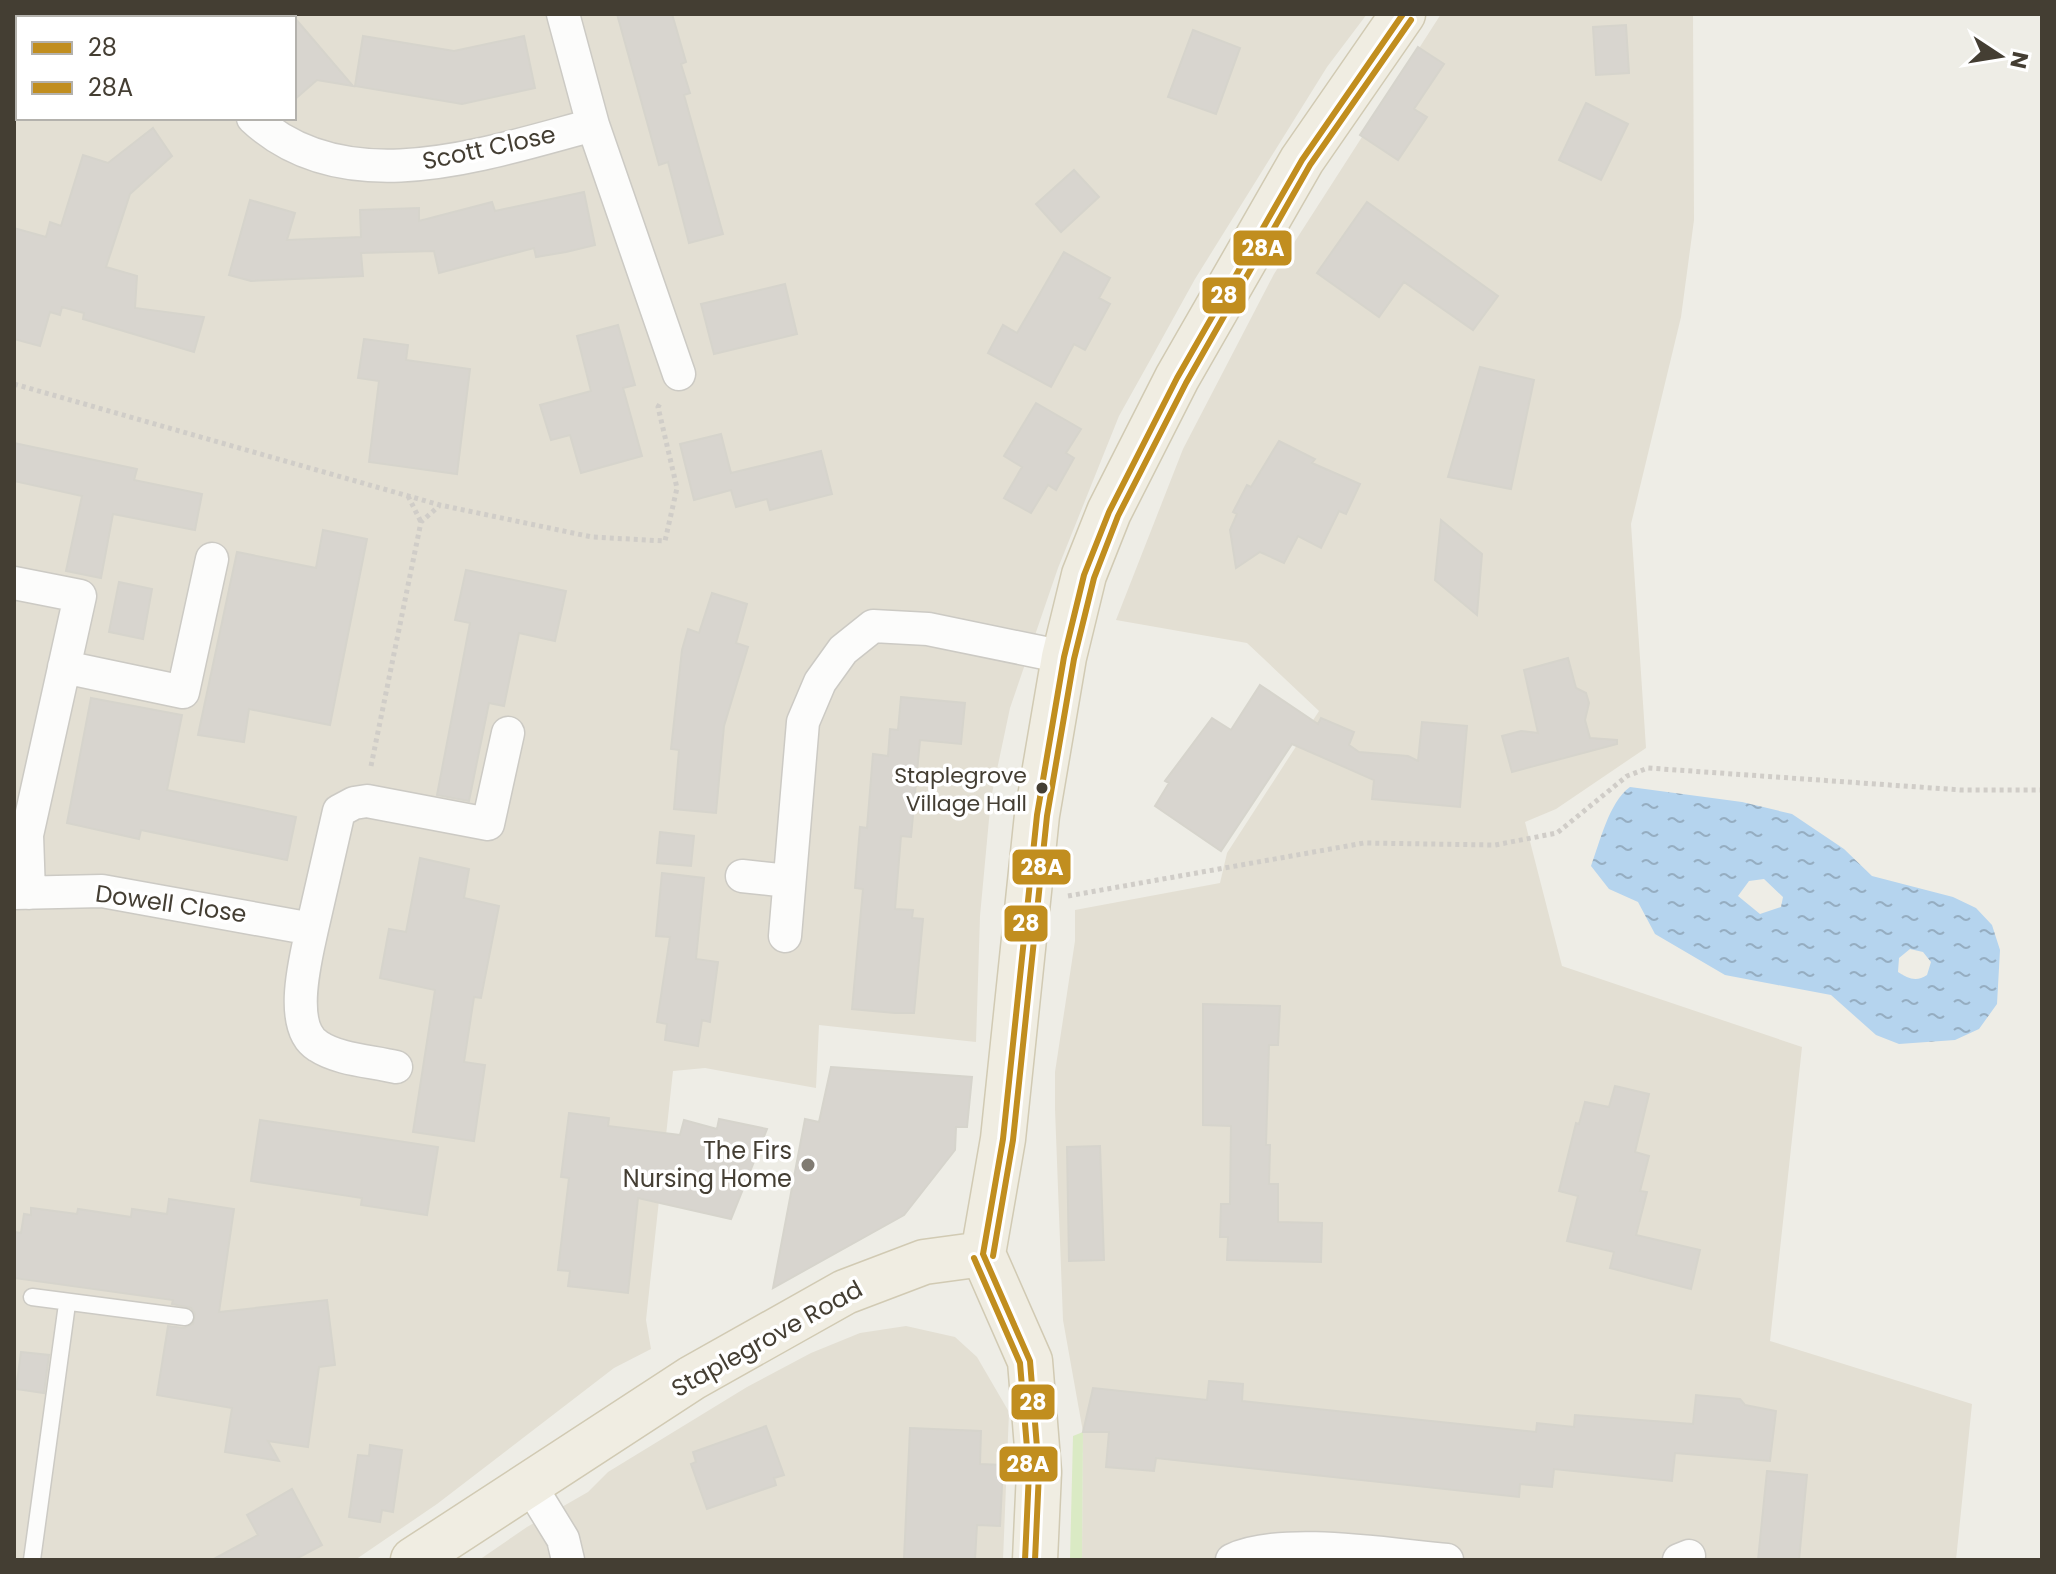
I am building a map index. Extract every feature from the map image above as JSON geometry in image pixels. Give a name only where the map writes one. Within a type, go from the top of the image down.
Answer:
[{"type":"main road","points":[[1035,1560],[1039,1472],[1030,1361],[983,1254],[1003,1139],[1037,815],[1064,657],[1084,575],[1109,512],[1177,378],[1302,160],[1403,14]]},
{"type":"main road","name":"Staplegrove Road","points":[[413,1560],[528,1482],[692,1378],[845,1292],[924,1262],[983,1254]]},
{"type":"street","points":[[563,14],[593,125],[679,374]]},
{"type":"street","name":"Scott Close","points":[[256,120],[299,150],[346,162],[409,165],[471,157],[593,125]]},
{"type":"street","points":[[64,667],[183,692],[212,559]]},
{"type":"street","name":"Dowell Close","points":[[14,583],[80,596],[27,835],[21,893],[102,891],[312,929]]},
{"type":"street","points":[[785,936],[803,722],[820,682],[843,650],[873,626],[928,629],[1064,657]]},
{"type":"street","points":[[396,1067],[317,1046],[305,1032],[300,993],[339,811],[367,801],[488,824],[508,733]]},
{"type":"street","points":[[742,876],[788,881]]},
{"type":"street","points":[[528,1482],[563,1539],[568,1560]]},
{"type":"street","points":[[1232,1560],[1248,1552],[1293,1549],[1447,1560]]},
{"type":"lane","points":[[32,1297],[67,1304],[185,1317]]},
{"type":"lane","points":[[32,1560],[67,1304]]},
{"type":"path","points":[[14,384],[440,505],[592,537],[665,541],[677,488],[658,407],[679,374]]},
{"type":"path","points":[[407,495],[421,522]]},
{"type":"path","points":[[367,801],[373,748],[421,522],[440,505]]},
{"type":"path","points":[[1030,898],[1088,895],[1364,843],[1495,845],[1557,833],[1627,776],[1648,768],[1961,790],[2042,790]]},
{"type":"shaded area","points":[[14,14],[1367,14],[1327,67],[1195,279],[1119,416],[1058,568],[1010,708],[991,798],[980,916],[976,1042],[819,1025],[816,1088],[705,1068],[673,1071],[646,1320],[651,1349],[614,1368],[437,1504],[355,1560],[14,1560]]},
{"type":"shaded area","points":[[1441,14],[1693,14],[1694,220],[1681,317],[1631,524],[1646,748],[1556,809],[1525,822],[1562,966],[1802,1047],[1770,1341],[1972,1404],[1956,1560],[1082,1560],[1083,1432],[1063,1320],[1055,1109],[1055,1072],[1075,941],[1075,910],[1220,883],[1227,853],[1319,711],[1247,643],[1116,620],[1183,449],[1274,274]]},
{"type":"shaded area","points":[[906,1326],[955,1337],[977,1357],[1009,1412],[1003,1560],[479,1560],[527,1527],[588,1492],[608,1472],[747,1387],[811,1353],[860,1333]]},
{"type":"green space","points":[[1083,1432],[1082,1560],[1070,1560],[1073,1436]]},
{"type":"water","points":[[1630,787],[1742,802],[1792,814],[1844,849],[1872,876],[1953,897],[1976,908],[1992,925],[2000,950],[1997,1004],[1979,1029],[1955,1040],[1899,1044],[1876,1035],[1831,995],[1725,975],[1655,934],[1638,902],[1609,889],[1591,866],[1606,823]],"holes":[[[1764,879],[1783,897],[1781,907],[1760,914],[1738,896],[1749,881]],[[1910,949],[1923,952],[1931,962],[1927,975],[1912,979],[1898,972],[1899,958]]]},
{"type":"building","points":[[617,14],[672,14],[686,62],[681,64],[690,93],[684,95],[723,234],[689,243],[668,162],[659,165]]},
{"type":"building","points":[[296,19],[353,86],[317,80],[296,98]]},
{"type":"building","points":[[1626,25],[1629,73],[1596,75],[1593,27]]},
{"type":"building","points":[[1193,30],[1240,48],[1216,114],[1168,97]]},
{"type":"building","points":[[363,36],[454,51],[524,36],[535,88],[462,104],[355,86]]},
{"type":"building","points":[[1418,47],[1444,64],[1414,109],[1427,117],[1398,160],[1360,135]]},
{"type":"building","points":[[1586,103],[1628,124],[1601,180],[1559,160]]},
{"type":"building","points":[[153,128],[172,156],[130,194],[106,267],[137,276],[135,308],[204,317],[194,352],[83,319],[84,313],[62,307],[60,315],[50,312],[40,346],[14,339],[14,228],[46,237],[50,222],[61,226],[83,155],[108,163]]},
{"type":"building","points":[[1074,170],[1099,197],[1061,232],[1036,204]]},
{"type":"building","points":[[584,192],[595,245],[566,252],[536,257],[534,248],[439,273],[434,251],[361,253],[363,276],[251,281],[229,275],[250,200],[295,213],[287,240],[361,237],[360,210],[419,208],[419,221],[492,202],[495,211]]},
{"type":"building","points":[[1367,202],[1498,296],[1473,330],[1404,282],[1379,317],[1317,273]]},
{"type":"building","points":[[1064,252],[1110,278],[1099,298],[1110,304],[1085,350],[1074,344],[1051,387],[988,353],[1003,325],[1017,333]]},
{"type":"building","points":[[785,284],[797,334],[714,354],[701,304]]},
{"type":"building","points":[[618,325],[635,385],[623,388],[642,456],[581,473],[570,435],[551,440],[540,405],[591,391],[577,336]]},
{"type":"building","points":[[364,339],[408,345],[406,360],[470,369],[457,474],[369,462],[379,381],[358,378]]},
{"type":"building","points":[[1480,367],[1534,380],[1511,489],[1448,477]]},
{"type":"building","points":[[1036,403],[1081,429],[1066,453],[1074,458],[1056,490],[1048,485],[1031,513],[1004,498],[1022,467],[1004,456]]},
{"type":"building","points":[[721,434],[731,473],[821,451],[832,494],[770,510],[767,499],[736,507],[731,490],[694,500],[680,444]]},
{"type":"building","points":[[1279,441],[1315,459],[1312,463],[1360,484],[1346,514],[1339,511],[1321,548],[1298,536],[1284,563],[1260,552],[1236,568],[1230,530],[1237,514],[1233,512],[1247,485],[1251,487]]},
{"type":"building","points":[[14,443],[137,469],[134,480],[202,494],[195,530],[113,514],[101,578],[66,571],[82,496],[14,481]]},
{"type":"building","points":[[1441,520],[1482,554],[1477,615],[1435,580]]},
{"type":"building","points":[[323,530],[367,539],[330,725],[249,709],[244,742],[198,735],[237,552],[316,568]]},
{"type":"building","points":[[466,570],[566,591],[555,641],[519,633],[504,706],[489,703],[469,801],[437,795],[470,623],[455,620]]},
{"type":"building","points":[[119,582],[152,589],[143,639],[109,632]]},
{"type":"building","points":[[712,593],[747,604],[736,643],[748,647],[724,726],[716,813],[674,809],[679,750],[671,749],[682,650],[688,629],[699,633]]},
{"type":"building","points":[[1568,658],[1576,688],[1586,693],[1589,703],[1585,720],[1590,738],[1617,740],[1617,744],[1512,772],[1502,736],[1521,731],[1538,733],[1524,670]]},
{"type":"building","points":[[1260,685],[1318,724],[1321,718],[1354,732],[1349,745],[1359,752],[1408,756],[1418,761],[1422,722],[1467,726],[1460,807],[1372,799],[1374,780],[1292,744],[1221,851],[1155,806],[1169,783],[1165,781],[1212,718],[1231,730]]},
{"type":"building","points":[[901,697],[965,703],[961,744],[920,740],[911,837],[901,836],[895,909],[913,910],[912,918],[923,919],[914,1013],[852,1009],[863,889],[855,888],[860,827],[867,828],[873,754],[888,756],[890,729],[898,730]]},
{"type":"building","points":[[91,698],[182,715],[167,790],[296,817],[287,860],[141,830],[139,839],[67,823]]},
{"type":"building","points":[[660,832],[694,836],[691,866],[657,863]]},
{"type":"building","points":[[420,858],[469,869],[464,898],[499,906],[481,998],[474,997],[464,1062],[485,1065],[474,1141],[413,1132],[435,990],[380,978],[389,929],[406,932]]},
{"type":"building","points":[[662,873],[704,878],[696,959],[718,962],[710,1022],[702,1020],[698,1046],[665,1040],[667,1024],[657,1022],[670,937],[656,936]]},
{"type":"building","points":[[1203,1004],[1280,1006],[1278,1045],[1269,1045],[1266,1145],[1270,1145],[1269,1184],[1278,1184],[1278,1222],[1322,1223],[1321,1262],[1227,1260],[1228,1237],[1220,1237],[1221,1204],[1230,1204],[1231,1126],[1203,1125]]},
{"type":"building","name":"The Firs Nursing Home","points":[[831,1067],[972,1077],[967,1127],[956,1127],[955,1150],[904,1215],[773,1288],[805,1119],[819,1122]]},
{"type":"building","points":[[1615,1086],[1649,1094],[1635,1152],[1649,1156],[1640,1191],[1647,1192],[1636,1235],[1700,1250],[1691,1289],[1610,1268],[1614,1252],[1567,1241],[1578,1196],[1559,1191],[1576,1123],[1579,1124],[1585,1102],[1609,1107]]},
{"type":"building","points":[[569,1113],[609,1118],[608,1126],[680,1135],[684,1120],[717,1129],[719,1119],[767,1129],[731,1219],[638,1198],[628,1293],[568,1286],[570,1271],[558,1270],[569,1178],[561,1177]]},
{"type":"building","points":[[260,1120],[438,1147],[427,1215],[361,1205],[362,1198],[251,1181]]},
{"type":"building","points":[[1100,1146],[1104,1260],[1069,1261],[1067,1147]]},
{"type":"building","points":[[169,1199],[234,1209],[219,1312],[327,1300],[335,1365],[319,1367],[308,1447],[268,1441],[279,1461],[225,1452],[232,1408],[157,1395],[168,1326],[184,1328],[193,1324],[195,1314],[191,1308],[172,1304],[173,1300],[14,1278],[14,1232],[21,1233],[24,1214],[31,1215],[31,1208],[77,1214],[78,1209],[131,1217],[132,1209],[167,1214]]},
{"type":"building","points":[[21,1352],[49,1355],[44,1393],[16,1389]]},
{"type":"building","points":[[1209,1381],[1243,1384],[1242,1401],[1536,1432],[1537,1423],[1574,1427],[1575,1415],[1693,1424],[1696,1395],[1740,1399],[1745,1405],[1776,1411],[1770,1461],[1675,1453],[1672,1481],[1554,1469],[1552,1487],[1520,1484],[1519,1497],[1156,1458],[1154,1471],[1106,1467],[1109,1432],[1083,1432],[1093,1388],[1207,1400]]},
{"type":"building","points":[[766,1426],[784,1475],[774,1478],[776,1485],[707,1509],[691,1464],[696,1462],[693,1452]]},
{"type":"building","points":[[910,1428],[981,1431],[980,1464],[1003,1465],[1000,1526],[977,1525],[975,1560],[904,1559]]},
{"type":"building","points":[[370,1445],[402,1450],[393,1512],[382,1510],[380,1522],[349,1517],[358,1455],[369,1456]]},
{"type":"building","points":[[1767,1471],[1807,1475],[1799,1560],[1758,1560]]},
{"type":"building","points":[[292,1489],[322,1545],[294,1560],[212,1560],[258,1535],[247,1515]]},
{"type":"transit line","name":"28","points":[[983,1254],[1003,1139],[1037,815],[1064,657],[1084,575],[1109,512],[1177,378],[1302,160],[1403,14]]},
{"type":"transit line","name":"28A","points":[[993,1256],[1013,1140],[1047,816],[1074,659],[1094,578],[1118,516],[1186,383],[1310,165],[1411,20]]},
{"type":"transit line","name":"28","points":[[983,1254],[1030,1361],[1039,1472],[1035,1560]]},
{"type":"transit line","name":"28A","points":[[974,1258],[1020,1363],[1029,1472],[1025,1560]]},
{"type":"place","name":"Staplegrove Village Hall","points":[[1042,788]]},
{"type":"place","name":"The Firs Nursing Home","points":[[808,1165]]}]
